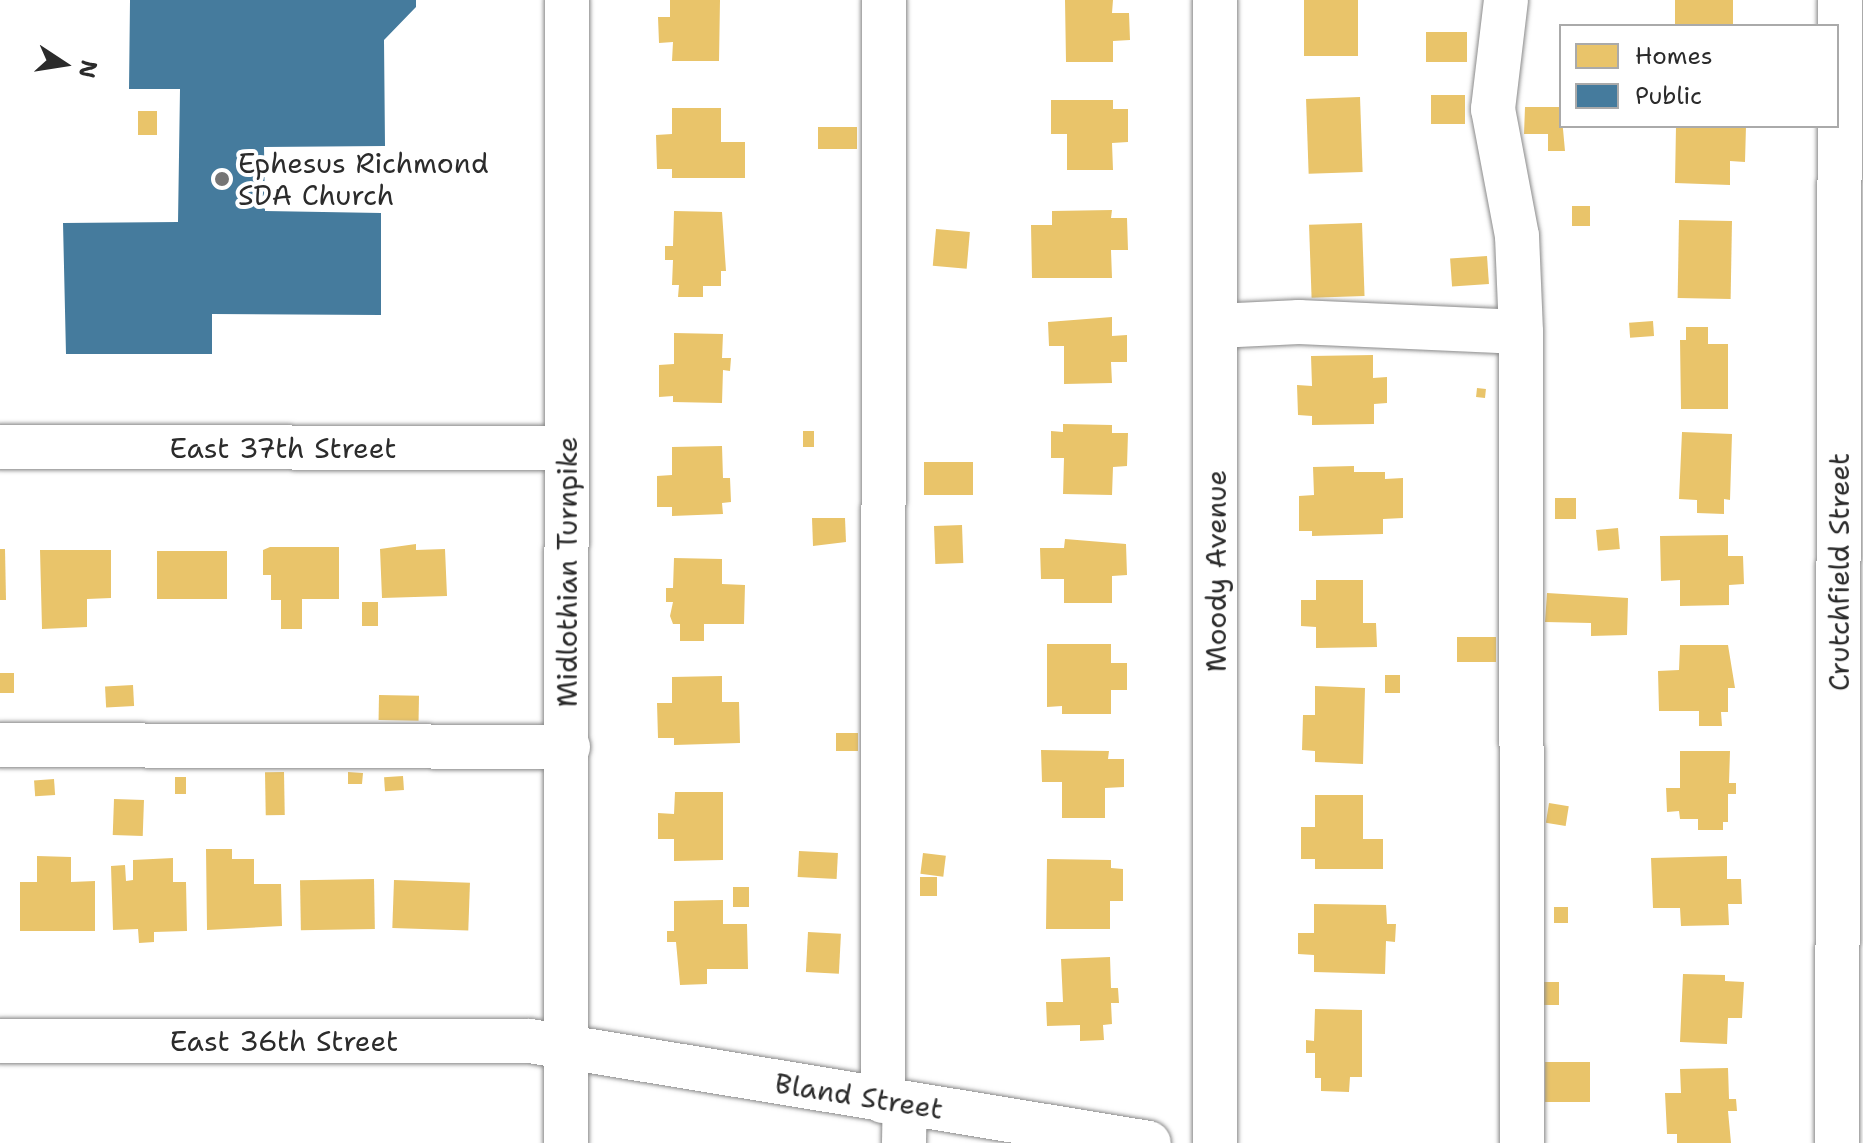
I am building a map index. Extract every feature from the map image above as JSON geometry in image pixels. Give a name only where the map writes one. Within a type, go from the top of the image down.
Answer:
[{"type":"street","name":"Midlothian Turnpike","points":[[566,1143],[567,0]]},
{"type":"street","points":[[884,0],[897,1116]]},
{"type":"street","name":"Moody Avenue","points":[[1215,0],[1215,1143]]},
{"type":"street","points":[[1506,0],[1493,109],[1517,236],[1521,332],[1522,1143]]},
{"type":"street","name":"Crutchfield Street","points":[[1837,1143],[1840,0]]},
{"type":"street","points":[[1217,326],[1299,322],[1521,332]]},
{"type":"street","name":"East 37th Street","points":[[0,447],[565,448]]},
{"type":"street","points":[[0,745],[568,747]]},
{"type":"street","name":"East 36th Street","points":[[0,1041],[530,1041],[568,1048]]},
{"type":"street","name":"Bland Street","points":[[568,1048],[897,1116],[1149,1143]]},
{"type":"building: Homes","points":[[670,0],[720,0],[719,61],[672,61],[673,42],[659,43],[658,17],[670,17]]},
{"type":"building: Homes","points":[[1065,0],[1113,0],[1112,13],[1129,13],[1130,40],[1113,41],[1113,62],[1066,62]]},
{"type":"building: Homes","points":[[1304,0],[1358,0],[1358,56],[1304,56]]},
{"type":"building: Homes","points":[[1675,0],[1733,0],[1733,24],[1675,24]]},
{"type":"building: Homes","points":[[1426,32],[1467,32],[1467,62],[1426,62]]},
{"type":"building: Homes","points":[[1431,95],[1465,95],[1465,124],[1431,124]]},
{"type":"building: Homes","points":[[1360,97],[1363,172],[1309,174],[1306,99]]},
{"type":"building: Homes","points":[[1051,100],[1113,100],[1113,109],[1128,109],[1128,142],[1112,143],[1113,170],[1067,170],[1067,134],[1051,134]]},
{"type":"building: Homes","points":[[1525,107],[1559,107],[1559,128],[1563,128],[1565,151],[1548,151],[1548,134],[1524,134]]},
{"type":"building: Homes","points":[[672,108],[721,108],[721,142],[745,142],[745,178],[672,178],[672,169],[657,169],[656,135],[672,134]]},
{"type":"building: Homes","points":[[138,111],[157,111],[157,135],[138,135]]},
{"type":"building: Homes","points":[[818,127],[857,127],[857,149],[818,149]]},
{"type":"building: Homes","points":[[1676,128],[1746,128],[1745,162],[1730,161],[1730,185],[1675,183]]},
{"type":"building: Homes","points":[[1572,206],[1590,206],[1590,226],[1572,226]]},
{"type":"building: Homes","points":[[1112,210],[1111,218],[1127,218],[1128,250],[1111,250],[1112,278],[1032,278],[1031,225],[1052,225],[1052,211]]},
{"type":"building: Homes","points":[[674,211],[722,212],[726,271],[721,271],[721,286],[703,286],[703,297],[678,297],[679,285],[672,285],[673,260],[665,260],[665,246],[673,246]]},
{"type":"building: Homes","points":[[1679,220],[1732,221],[1731,299],[1678,298]]},
{"type":"building: Homes","points":[[1362,223],[1365,296],[1312,298],[1309,225]]},
{"type":"building: Homes","points":[[936,229],[970,232],[967,269],[933,266]]},
{"type":"building: Homes","points":[[1487,256],[1489,284],[1452,287],[1450,259]]},
{"type":"building: Homes","points":[[1112,317],[1112,336],[1127,335],[1127,362],[1111,362],[1112,383],[1064,384],[1064,346],[1049,346],[1048,322]]},
{"type":"building: Homes","points":[[1653,321],[1654,336],[1630,338],[1629,323]]},
{"type":"building: Homes","points":[[1686,327],[1708,327],[1708,344],[1728,344],[1728,409],[1681,409],[1680,340],[1686,340]]},
{"type":"building: Homes","points":[[674,333],[723,334],[722,358],[731,358],[730,371],[723,370],[722,403],[673,402],[673,396],[659,397],[659,365],[674,364]]},
{"type":"building: Homes","points":[[1373,355],[1373,378],[1387,377],[1387,403],[1374,404],[1374,424],[1312,425],[1312,416],[1298,415],[1297,385],[1312,386],[1311,356]]},
{"type":"building: Homes","points":[[1477,388],[1486,389],[1485,398],[1476,397]]},
{"type":"building: Homes","points":[[1063,424],[1112,425],[1112,433],[1128,433],[1127,466],[1113,467],[1112,495],[1063,494],[1064,458],[1051,458],[1051,431],[1063,432]]},
{"type":"building: Homes","points":[[803,431],[814,431],[814,447],[803,447]]},
{"type":"building: Homes","points":[[1682,432],[1732,434],[1730,500],[1724,499],[1724,514],[1697,513],[1697,500],[1679,499]]},
{"type":"building: Homes","points":[[722,446],[723,478],[730,478],[731,502],[722,503],[723,514],[672,516],[672,507],[657,507],[657,476],[672,475],[672,447]]},
{"type":"building: Homes","points":[[924,462],[973,462],[973,495],[924,495]]},
{"type":"building: Homes","points":[[1354,466],[1354,472],[1385,472],[1385,479],[1403,478],[1403,518],[1383,519],[1383,534],[1312,536],[1312,531],[1299,531],[1299,496],[1314,495],[1313,467]]},
{"type":"building: Homes","points":[[1555,498],[1576,498],[1576,519],[1555,519]]},
{"type":"building: Homes","points":[[812,518],[845,518],[846,542],[813,546]]},
{"type":"building: Homes","points":[[962,525],[963,563],[935,564],[934,526]]},
{"type":"building: Homes","points":[[1618,528],[1620,549],[1598,551],[1596,530]]},
{"type":"building: Homes","points":[[1728,535],[1728,556],[1743,556],[1744,584],[1729,585],[1729,605],[1680,606],[1680,580],[1661,581],[1660,536]]},
{"type":"building: Homes","points":[[1065,539],[1126,544],[1127,575],[1112,576],[1112,603],[1064,603],[1064,579],[1041,579],[1040,548],[1064,548]]},
{"type":"building: Homes","points":[[416,544],[416,550],[445,549],[447,596],[382,598],[380,549]]},
{"type":"building: Homes","points":[[270,547],[339,547],[339,599],[302,599],[302,629],[281,629],[281,600],[271,600],[271,575],[263,575],[263,550]]},
{"type":"building: Homes","points":[[0,549],[5,549],[6,600],[0,600]]},
{"type":"building: Homes","points":[[40,550],[111,550],[111,598],[87,599],[87,627],[42,629]]},
{"type":"building: Homes","points":[[157,551],[227,551],[227,599],[157,599]]},
{"type":"building: Homes","points":[[674,558],[722,559],[722,584],[745,585],[744,624],[704,624],[704,641],[680,641],[680,624],[673,624],[670,616],[673,602],[666,602],[666,588],[673,588]]},
{"type":"building: Homes","points":[[1316,580],[1363,580],[1363,623],[1376,623],[1377,647],[1316,648],[1316,627],[1301,626],[1301,600],[1316,600]]},
{"type":"building: Homes","points":[[1547,593],[1628,598],[1627,635],[1591,636],[1591,623],[1545,622]]},
{"type":"building: Homes","points":[[362,602],[378,602],[378,626],[362,626]]},
{"type":"building: Homes","points":[[1457,637],[1496,637],[1496,662],[1457,662]]},
{"type":"building: Homes","points":[[1047,644],[1111,644],[1111,663],[1127,663],[1127,690],[1111,690],[1111,714],[1062,714],[1062,706],[1047,707]]},
{"type":"building: Homes","points":[[1680,645],[1728,645],[1735,688],[1728,688],[1728,712],[1721,712],[1722,726],[1699,726],[1699,711],[1659,711],[1658,671],[1679,670]]},
{"type":"building: Homes","points":[[0,673],[14,673],[14,693],[0,693]]},
{"type":"building: Homes","points":[[1385,675],[1400,675],[1400,693],[1385,693]]},
{"type":"building: Homes","points":[[722,676],[722,702],[739,702],[740,743],[674,745],[674,738],[658,738],[657,703],[672,703],[672,677]]},
{"type":"building: Homes","points":[[133,685],[134,706],[106,707],[105,686]]},
{"type":"building: Homes","points":[[1315,686],[1365,688],[1363,764],[1315,762],[1315,751],[1302,750],[1303,715],[1315,715]]},
{"type":"building: Homes","points":[[379,695],[419,696],[419,721],[379,720]]},
{"type":"building: Homes","points":[[836,733],[858,733],[858,751],[836,751]]},
{"type":"building: Homes","points":[[1041,750],[1109,751],[1108,759],[1124,759],[1124,787],[1105,788],[1105,818],[1062,818],[1062,782],[1042,782]]},
{"type":"building: Homes","points":[[1680,751],[1730,751],[1729,783],[1736,783],[1736,794],[1728,794],[1728,822],[1723,822],[1723,830],[1698,830],[1698,819],[1680,819],[1679,811],[1667,812],[1666,788],[1680,788]]},
{"type":"building: Homes","points":[[265,772],[284,772],[285,815],[266,815]]},
{"type":"building: Homes","points":[[348,772],[363,773],[362,784],[348,784]]},
{"type":"building: Homes","points":[[403,776],[404,790],[385,791],[384,777]]},
{"type":"building: Homes","points":[[175,777],[186,777],[186,794],[175,794]]},
{"type":"building: Homes","points":[[54,779],[55,795],[35,796],[34,780]]},
{"type":"building: Homes","points":[[675,792],[723,792],[723,860],[674,861],[674,839],[658,839],[658,813],[674,814]]},
{"type":"building: Homes","points":[[1315,795],[1363,795],[1363,839],[1383,839],[1383,869],[1315,869],[1315,859],[1301,859],[1301,827],[1315,827]]},
{"type":"building: Homes","points":[[114,799],[144,800],[143,836],[113,835]]},
{"type":"building: Homes","points":[[1549,803],[1569,806],[1566,826],[1546,823]]},
{"type":"building: Homes","points":[[206,849],[232,849],[232,859],[254,859],[254,884],[281,884],[282,926],[207,930]]},
{"type":"building: Homes","points":[[799,851],[838,853],[837,879],[798,877]]},
{"type":"building: Homes","points":[[923,853],[946,856],[943,877],[920,874]]},
{"type":"building: Homes","points":[[37,856],[71,857],[71,882],[95,881],[95,931],[20,931],[20,882],[37,882]]},
{"type":"building: Homes","points":[[1727,856],[1727,879],[1741,879],[1742,904],[1728,904],[1729,925],[1681,926],[1680,908],[1653,908],[1651,858]]},
{"type":"building: Homes","points":[[173,858],[173,882],[186,882],[187,931],[154,932],[154,942],[139,943],[138,929],[113,930],[111,866],[125,865],[126,881],[133,880],[133,860]]},
{"type":"building: Homes","points":[[1047,859],[1111,860],[1111,868],[1123,869],[1123,901],[1110,901],[1110,929],[1046,929]]},
{"type":"building: Homes","points":[[920,877],[937,877],[937,896],[920,896]]},
{"type":"building: Homes","points":[[374,879],[375,929],[301,930],[300,880]]},
{"type":"building: Homes","points":[[394,880],[470,883],[468,931],[392,928]]},
{"type":"building: Homes","points":[[733,887],[749,887],[749,907],[733,907]]},
{"type":"building: Homes","points":[[723,900],[723,924],[747,924],[748,969],[707,969],[707,984],[680,985],[676,942],[667,942],[667,931],[674,931],[674,901]]},
{"type":"building: Homes","points":[[1314,904],[1386,905],[1387,924],[1396,924],[1395,942],[1386,941],[1385,974],[1314,972],[1314,955],[1298,954],[1298,933],[1314,933]]},
{"type":"building: Homes","points":[[1554,907],[1568,907],[1568,923],[1554,923]]},
{"type":"building: Homes","points":[[808,932],[841,934],[839,974],[806,972]]},
{"type":"building: Homes","points":[[1110,957],[1111,988],[1118,988],[1119,1003],[1111,1003],[1112,1024],[1103,1025],[1104,1040],[1080,1041],[1080,1025],[1047,1026],[1046,1002],[1063,1002],[1061,959]]},
{"type":"building: Homes","points":[[1683,974],[1725,975],[1725,981],[1744,982],[1742,1018],[1728,1018],[1727,1044],[1680,1042]]},
{"type":"building: Homes","points":[[1540,982],[1559,982],[1559,1005],[1540,1005]]},
{"type":"building: Homes","points":[[1315,1009],[1362,1010],[1362,1077],[1350,1077],[1349,1092],[1321,1091],[1321,1078],[1315,1078],[1315,1053],[1306,1053],[1306,1040],[1314,1041]]},
{"type":"building: Homes","points":[[1545,1062],[1590,1062],[1590,1102],[1545,1102]]},
{"type":"building: Homes","points":[[1728,1068],[1729,1099],[1736,1099],[1737,1111],[1728,1111],[1731,1143],[1677,1143],[1677,1134],[1667,1134],[1665,1093],[1681,1093],[1680,1069]]},
{"type":"building: Public","name":"Ephesus Richmond SDA Church","points":[[130,0],[416,0],[416,7],[384,40],[385,146],[264,147],[265,211],[381,213],[381,315],[212,314],[212,354],[66,354],[63,223],[178,222],[180,89],[129,89]]},
{"type":"place","name":"Ephesus Richmond SDA Church","points":[[222,179]]}]
